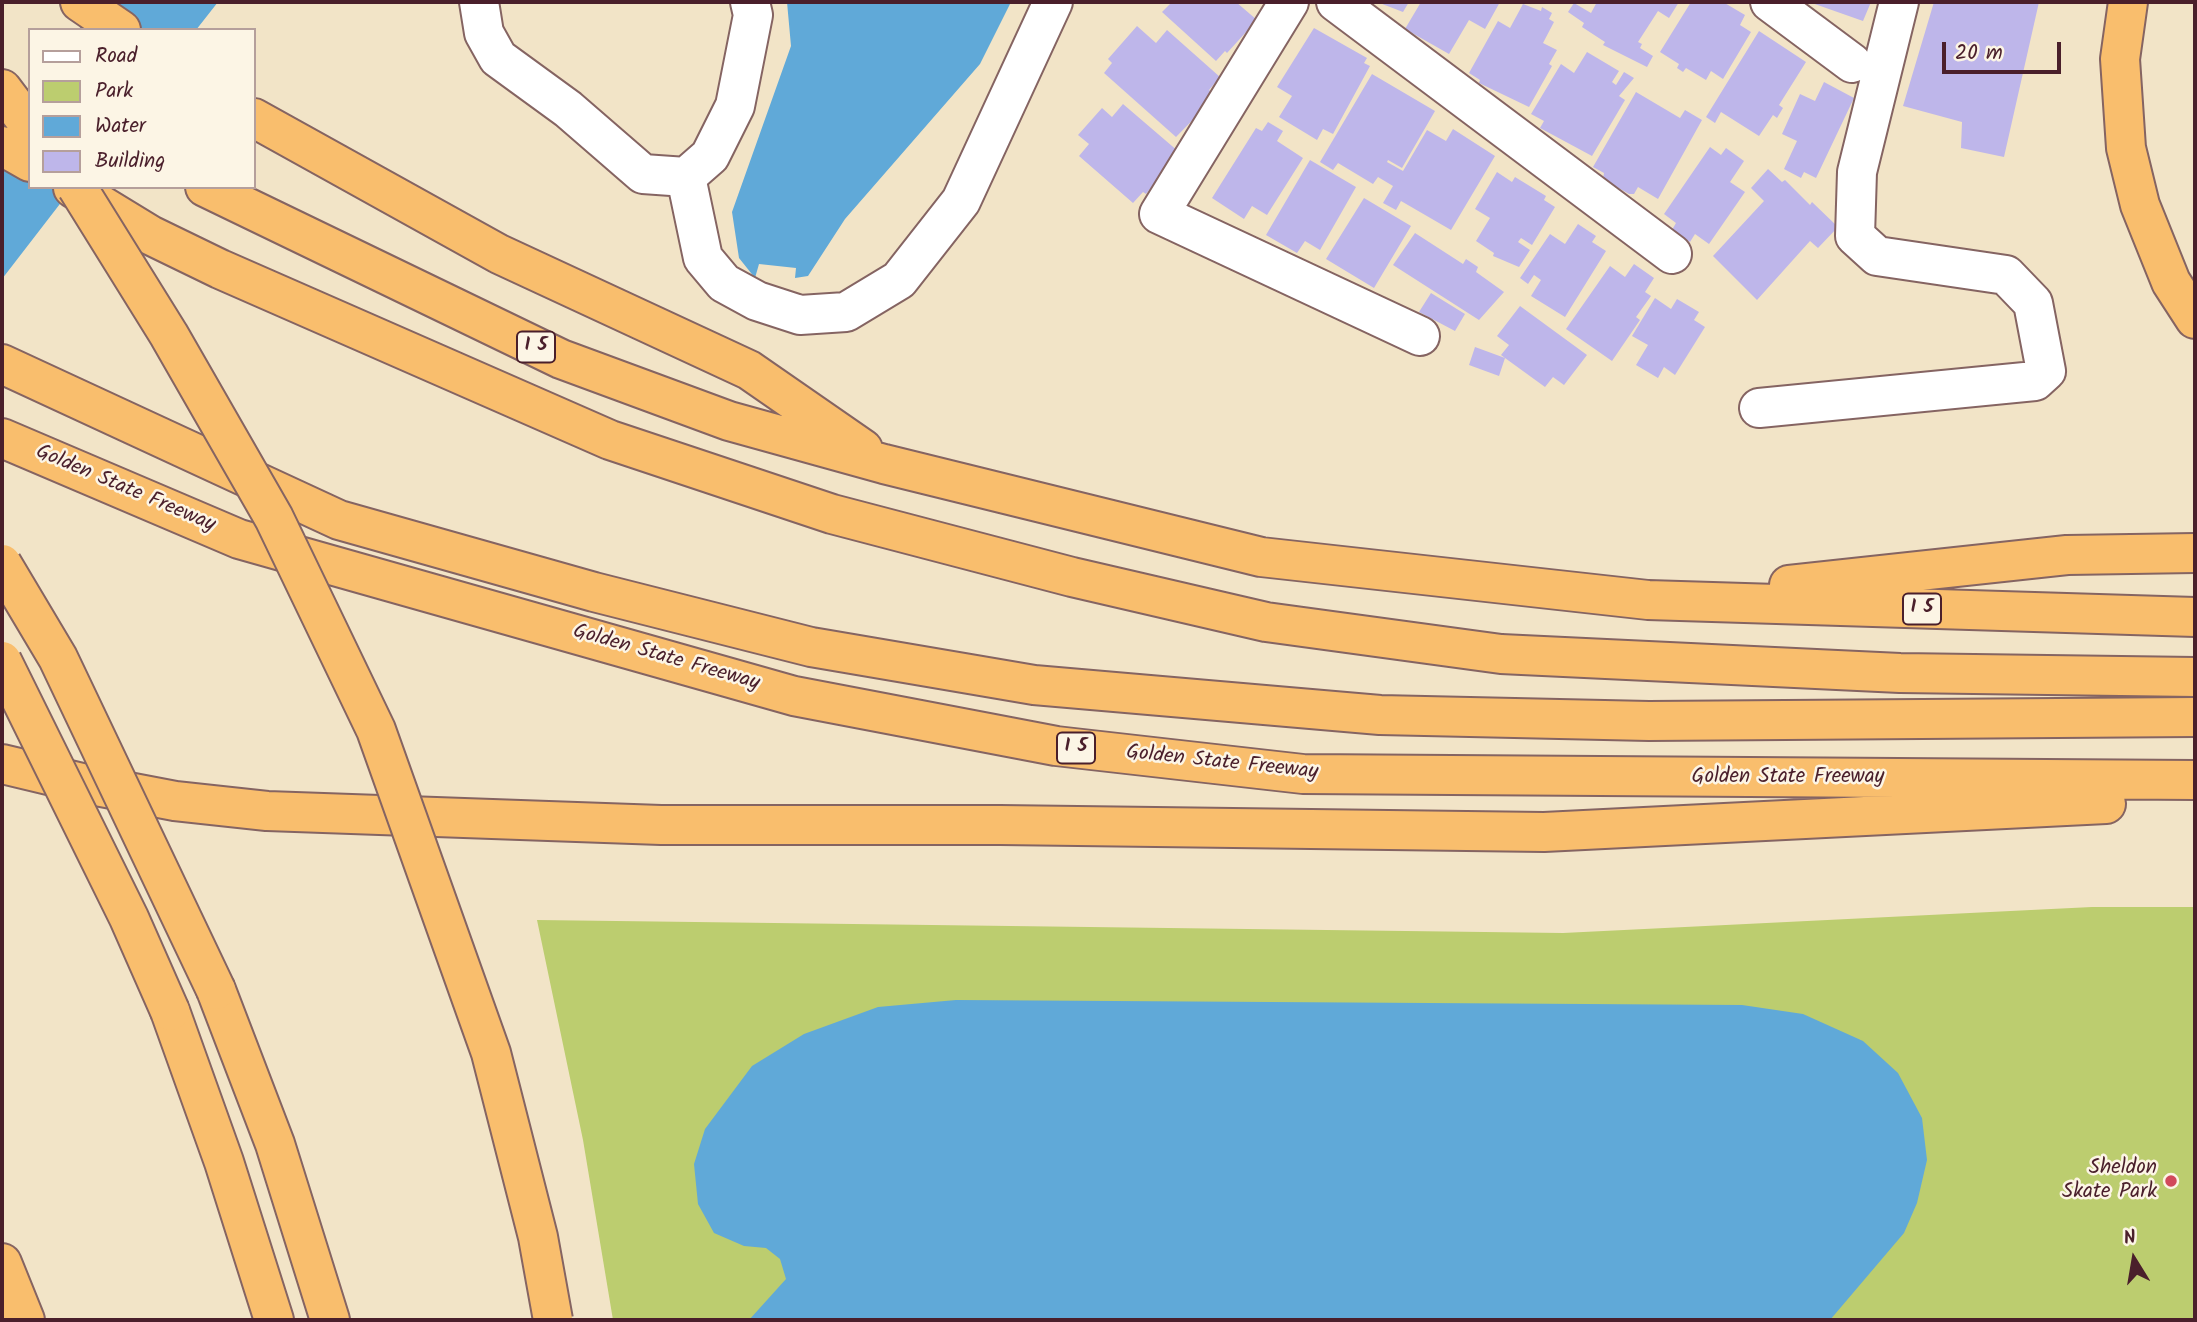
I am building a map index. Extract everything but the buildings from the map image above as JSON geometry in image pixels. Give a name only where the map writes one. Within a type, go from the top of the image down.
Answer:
[{"type":"highway","points":[[80,2],[118,28]]},
{"type":"highway","points":[[2128,2],[2120,59],[2126,148],[2140,205],[2171,282],[2195,319]]},
{"type":"highway","points":[[2,70],[28,85]]},
{"type":"highway","points":[[2,89],[28,122]]},
{"type":"highway","points":[[256,119],[499,254],[749,369],[884,464]]},
{"type":"highway","points":[[2,146],[28,162]]},
{"type":"highway","points":[[74,189],[150,235],[411,355],[610,440],[832,514],[1072,577],[1266,622],[1501,654],[1900,673],[2195,677]]},
{"type":"highway","points":[[78,189],[169,335],[274,518],[376,730],[491,1053],[538,1237],[553,1320]]},
{"type":"highway","name":"I 5","points":[[209,189],[561,359],[729,422],[884,464],[1261,557],[1648,600],[2195,617]]},
{"type":"highway","points":[[2,365],[339,520],[594,592],[811,647],[1034,685],[1380,715],[1649,721],[2195,718]]},
{"type":"highway","name":"Golden State Freeway","points":[[2,438],[239,539],[794,695],[1056,746],[1303,774],[2195,780]]},
{"type":"highway","points":[[1648,600],[2067,555],[2195,553]]},
{"type":"highway","points":[[2,564],[58,658],[216,990],[275,1144],[330,1320]]},
{"type":"highway","points":[[2,661],[123,905],[170,1011],[225,1162],[274,1320]]},
{"type":"highway","points":[[2,764],[162,798],[267,811],[661,825],[1000,825],[1544,832],[2195,799]]},
{"type":"highway","points":[[2,1263],[24,1320]]},
{"type":"lane","points":[[479,2],[484,33],[498,58],[568,109],[643,174],[686,177],[710,156],[735,106],[753,15],[750,2]]},
{"type":"lane","points":[[686,177],[703,258],[724,283],[757,301],[800,315],[846,312],[899,280],[961,201],[1053,2]]},
{"type":"lane","points":[[1289,2],[1159,214],[1420,336]]},
{"type":"lane","points":[[1336,2],[1672,254]]},
{"type":"lane","points":[[1770,2],[1852,63]]},
{"type":"lane","points":[[1759,408],[2035,381],[2046,371],[2033,303],[2006,275],[1877,256],[1855,236],[1857,172],[1899,2]]},
{"type":"green space","points":[[2092,907],[2195,907],[2195,1320],[613,1320],[583,1140],[537,920],[1563,933]]},
{"type":"water","points":[[100,2],[218,2],[198,28],[80,28]]},
{"type":"water","points":[[787,2],[1011,2],[980,64],[845,219],[808,276],[795,278],[796,268],[759,264],[755,278],[739,258],[732,212],[791,46]]},
{"type":"water","points":[[28,96],[28,189],[71,189],[2,279],[2,129]]},
{"type":"water","points":[[956,1000],[1742,1005],[1803,1014],[1863,1041],[1898,1073],[1922,1118],[1927,1160],[1917,1203],[1904,1233],[1830,1320],[749,1320],[786,1279],[780,1259],[766,1248],[744,1246],[714,1233],[698,1204],[694,1164],[705,1129],[752,1066],[804,1034],[878,1007]]},
{"type":"place","name":"Sheldon Skate Park","points":[[2171,1181]]}]
